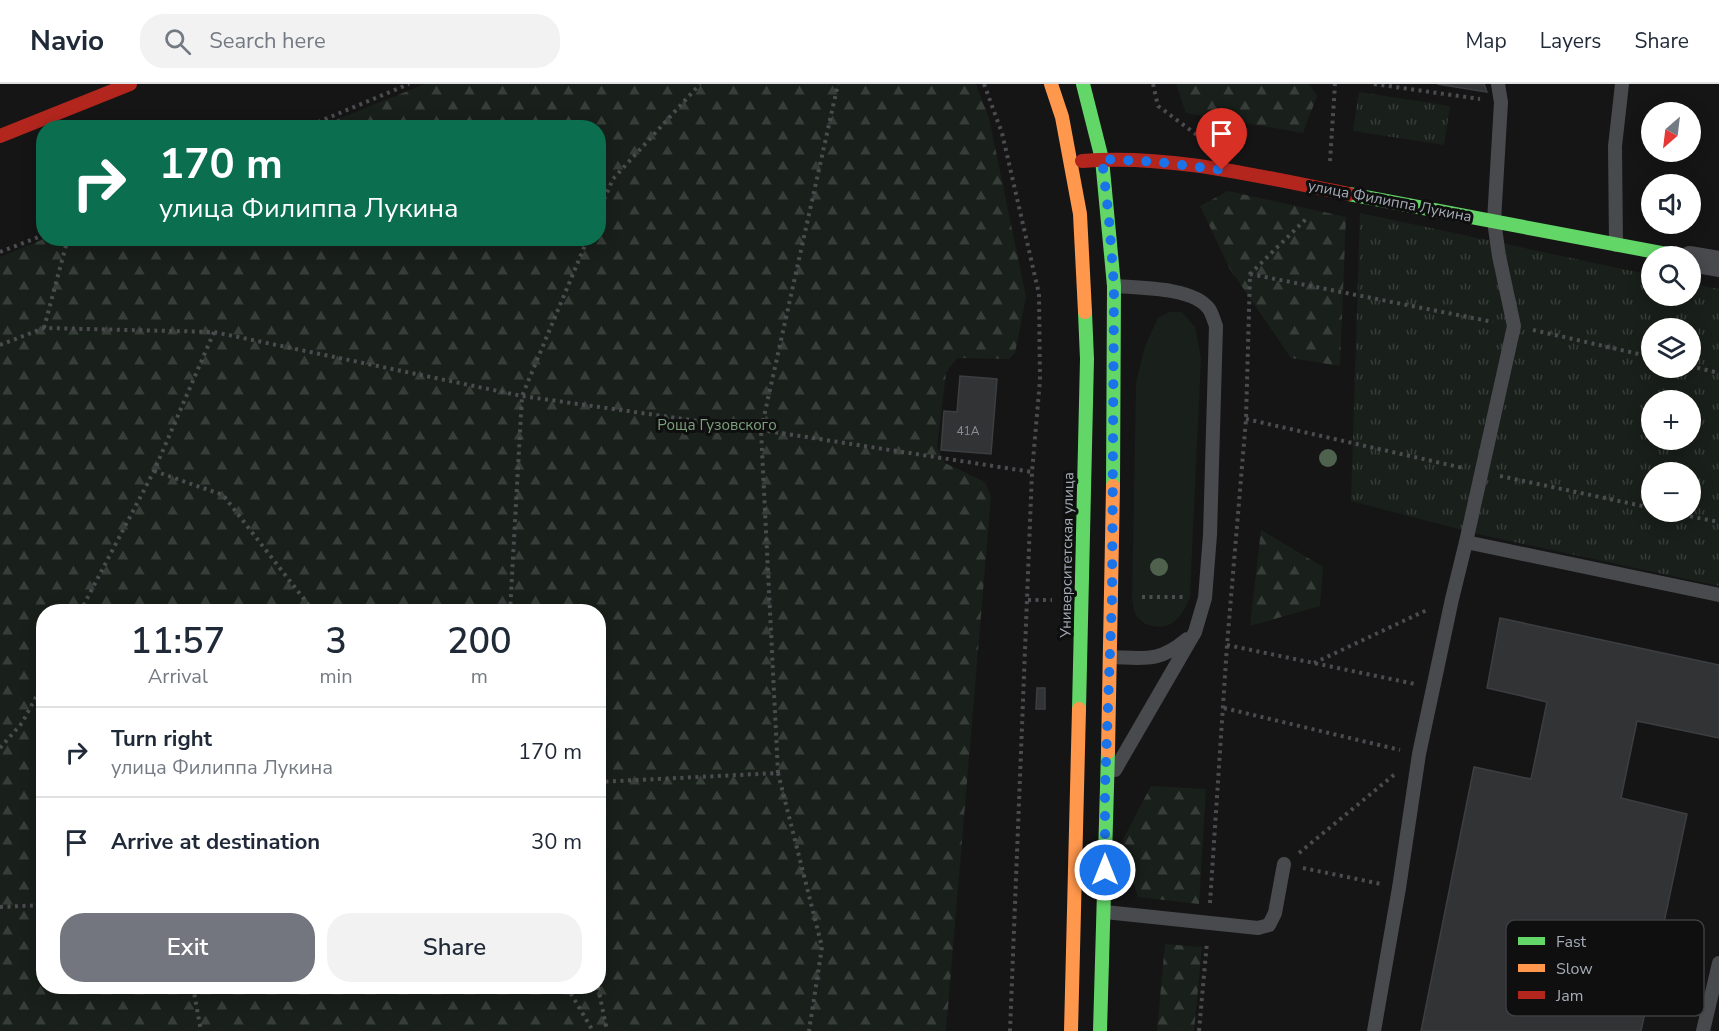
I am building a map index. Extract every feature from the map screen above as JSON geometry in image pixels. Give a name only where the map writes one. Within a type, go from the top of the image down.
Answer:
[{"type":"main road","points":[[40,120],[130,84]]},
{"type":"main road","name":"Университетская улица","points":[[1051,84],[1062,117],[1080,214],[1100,286],[1089,911],[1100,1031]]},
{"type":"main road","name":"Университетская улица","points":[[1071,1031],[1105,788],[1095,657],[1087,359],[1109,219],[1102,159],[1083,84]]},
{"type":"main road","points":[[0,136],[36,122]]},
{"type":"main road","name":"улица Филиппа Лукина","points":[[1071,163],[1102,159],[1158,162],[1222,170],[1641,250]]},
{"type":"street","points":[[1701,261],[1719,264]]},
{"type":"lane","points":[[1374,1031],[1419,754],[1514,326],[1494,221],[1501,102],[1498,84]]},
{"type":"lane","points":[[1616,245],[1615,146],[1622,84]]},
{"type":"lane","points":[[1100,286],[1181,293],[1197,298],[1209,308],[1216,326],[1210,535],[1205,598],[1195,632],[1105,788]]},
{"type":"lane","points":[[1466,542],[1719,595]]},
{"type":"lane","points":[[1095,657],[1155,658],[1174,651],[1195,632]]},
{"type":"lane","points":[[1089,911],[1258,928],[1269,924],[1275,913],[1284,864]]},
{"type":"lane","points":[[1702,1031],[1719,963]]},
{"type":"path","points":[[323,120],[409,84]]},
{"type":"path","points":[[606,195],[613,179],[700,84]]},
{"type":"path","points":[[809,1031],[822,947],[778,773],[761,430],[838,84]]},
{"type":"path","points":[[984,84],[1002,133],[1039,294],[1040,380],[1032,472],[1010,1031]]},
{"type":"path","points":[[1153,84],[1158,106]]},
{"type":"path","points":[[1330,162],[1335,84]]},
{"type":"path","points":[[1374,84],[1501,102]]},
{"type":"path","points":[[1209,913],[1227,645],[1246,419],[1250,274],[1314,211]]},
{"type":"path","points":[[0,252],[36,238]]},
{"type":"path","points":[[44,328],[66,246]]},
{"type":"path","points":[[510,604],[522,396],[585,246]]},
{"type":"path","points":[[1250,274],[1514,326],[1641,355]]},
{"type":"path","points":[[0,345],[44,328],[214,332],[522,396],[1032,472]]},
{"type":"path","points":[[84,604],[154,471],[214,332]]},
{"type":"path","points":[[1701,369],[1719,373]]},
{"type":"path","points":[[1246,419],[1641,506]]},
{"type":"path","points":[[154,471],[224,495],[308,604]]},
{"type":"path","points":[[1701,518],[1719,522]]},
{"type":"path","points":[[1132,598],[1190,597]]},
{"type":"path","points":[[1028,600],[1063,599]]},
{"type":"path","points":[[1314,663],[1452,599]]},
{"type":"path","points":[[1227,645],[1434,688]]},
{"type":"path","points":[[0,748],[22,723],[36,697]]},
{"type":"path","points":[[1224,708],[1419,754]]},
{"type":"path","points":[[1284,864],[1419,754]]},
{"type":"path","points":[[606,782],[778,773]]},
{"type":"path","points":[[1284,864],[1399,888]]},
{"type":"path","points":[[0,908],[36,906]]},
{"type":"path","points":[[1199,1031],[1208,932]]},
{"type":"path","points":[[194,994],[201,1031]]},
{"type":"path","points":[[571,994],[592,1031]]},
{"type":"path","points":[[599,994],[607,1031]]},
{"type":"green space","name":"Роща Гузовского","points":[[425,84],[976,84],[989,118],[1026,297],[1015,353],[1009,359],[957,358],[946,373],[937,447],[945,463],[985,482],[991,496],[946,1031],[0,1031],[0,257],[36,242],[36,246],[606,246],[606,120],[335,120]]},
{"type":"green space","points":[[1176,84],[1309,84],[1317,96],[1303,133],[1186,113]]},
{"type":"green space","points":[[1359,92],[1450,106],[1444,145],[1353,131]]},
{"type":"green space","points":[[1228,191],[1346,217],[1340,366],[1291,358],[1230,269],[1200,206]]},
{"type":"green space","points":[[1360,213],[1641,273],[1641,306],[1701,306],[1701,285],[1719,289],[1719,586],[1482,535],[1351,501]]},
{"type":"green space","points":[[1169,312],[1182,312],[1195,327],[1201,358],[1190,597],[1177,619],[1160,627],[1148,625],[1140,620],[1135,612],[1132,598],[1136,382],[1145,346],[1158,318]]},
{"type":"green space","points":[[1261,530],[1323,567],[1320,606],[1250,626]]},
{"type":"green space","points":[[1151,786],[1206,789],[1199,904],[1138,897],[1121,843]]},
{"type":"green space","points":[[1165,944],[1202,947],[1194,1031],[1157,1031]]},
{"type":"building","points":[[1437,84],[1484,84],[1487,92]]},
{"type":"building","points":[[960,376],[997,379],[991,454],[941,450],[944,411],[957,412]]},
{"type":"building","points":[[1500,618],[1719,665],[1719,738],[1637,721],[1621,798],[1687,814],[1665,920],[1506,920],[1506,1016],[1644,1016],[1641,1031],[1421,1031],[1474,767],[1531,779],[1547,702],[1487,688]]},
{"type":"building","points":[[1037,688],[1045,688],[1045,709],[1036,709]]},
{"type":"traffic: fast","points":[[1083,84],[1102,159],[1114,286],[1113,486]]},
{"type":"traffic: fast","points":[[1349,194],[1641,249]]},
{"type":"traffic: fast","points":[[1079,709],[1087,359],[1085,312]]},
{"type":"traffic: fast","points":[[1100,1031],[1108,752]]},
{"type":"traffic: slow","points":[[1051,84],[1062,117],[1080,214],[1085,312]]},
{"type":"traffic: slow","points":[[1108,752],[1113,486]]},
{"type":"traffic: slow","points":[[1071,1031],[1079,709]]},
{"type":"traffic: jam","points":[[40,120],[130,84]]},
{"type":"traffic: jam","points":[[0,136],[36,122]]},
{"type":"traffic: jam","points":[[1082,161],[1149,161],[1216,168],[1349,194]]},
{"type":"route","points":[[1105,870],[1105,788],[1112,598],[1114,286],[1102,159],[1158,162],[1222,170]]}]
